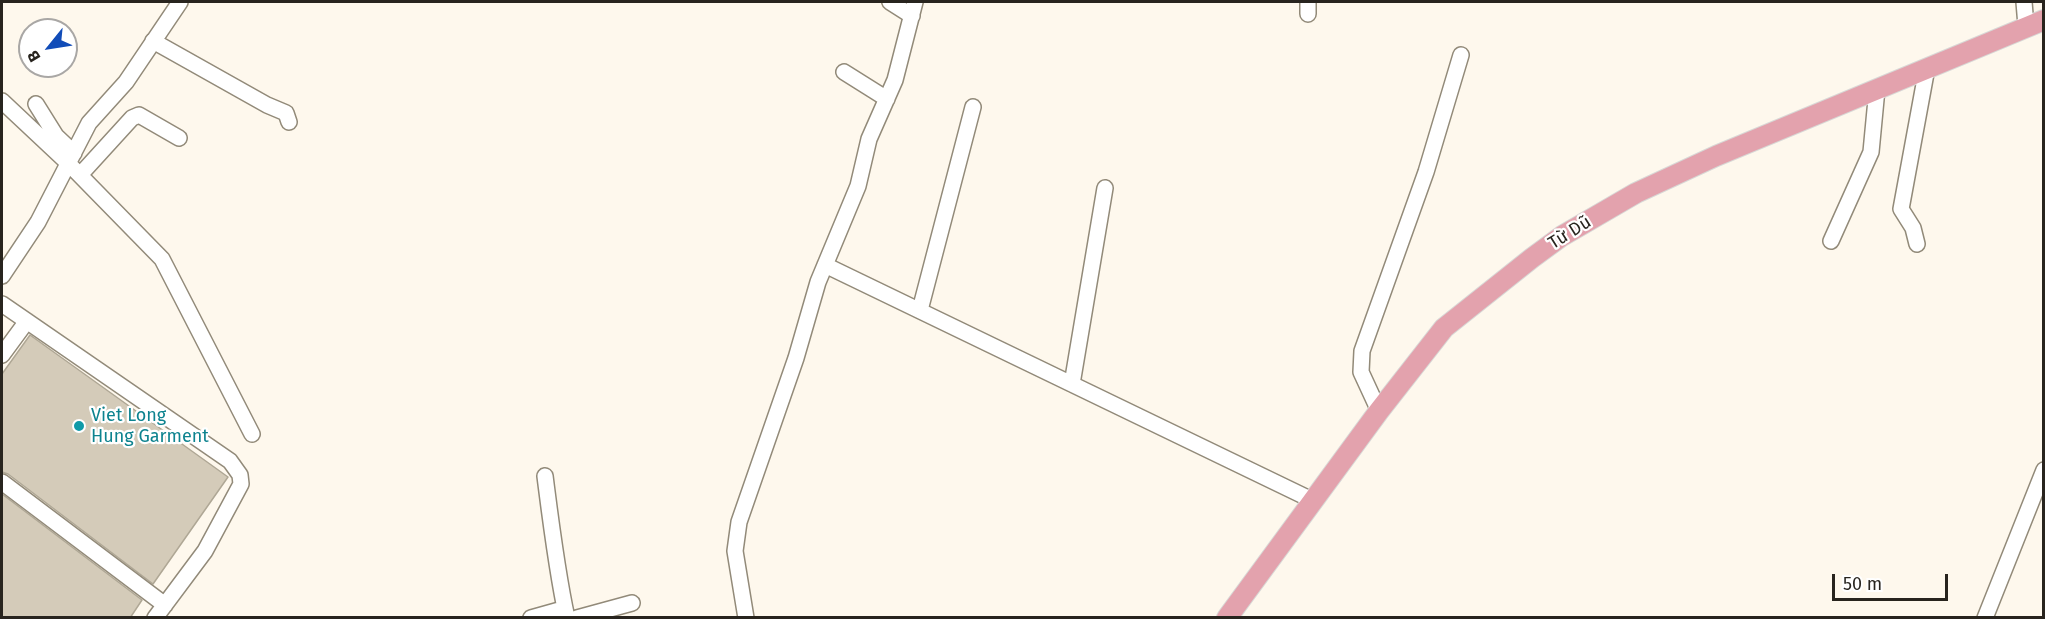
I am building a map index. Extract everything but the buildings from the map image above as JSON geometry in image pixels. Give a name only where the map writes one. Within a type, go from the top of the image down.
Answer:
[{"type":"main road","name":"Từ Dũ","points":[[1227,618],[1379,411],[1444,328],[1493,287],[1562,236],[1636,193],[1716,156],[2035,23]]},
{"type":"street","points":[[2,276],[38,222],[66,149],[96,112],[126,82],[180,2]]},
{"type":"street","points":[[747,618],[735,551],[739,522],[825,265],[850,208],[869,139],[895,80],[913,8],[890,2]]},
{"type":"street","points":[[2024,2],[2035,23]]},
{"type":"street","points":[[153,41],[267,105],[286,113],[289,122]]},
{"type":"street","points":[[1379,411],[1363,378],[1362,351],[1426,172],[1461,55]]},
{"type":"street","points":[[1917,244],[1913,228],[1901,209],[1927,68]]},
{"type":"street","points":[[844,72],[887,99]]},
{"type":"street","points":[[1831,241],[1871,152],[1877,89]]},
{"type":"street","points":[[2,101],[66,149]]},
{"type":"street","points":[[36,104],[80,175],[162,259],[252,434]]},
{"type":"street","points":[[920,310],[972,106]]},
{"type":"street","points":[[80,175],[132,118],[140,115],[179,138]]},
{"type":"street","points":[[1072,384],[1105,188]]},
{"type":"street","points":[[825,265],[1314,501]]},
{"type":"street","points":[[2,304],[230,461],[240,475],[241,484],[205,551],[155,618]]},
{"type":"street","points":[[2,355],[27,321]]},
{"type":"street","points":[[1985,618],[2043,470]]},
{"type":"street","points":[[531,618],[565,613],[545,476]]},
{"type":"street","points":[[2,482],[165,605]]},
{"type":"street","points":[[577,618],[632,603]]},
{"type":"place","name":"Viet Long Hung Garment","points":[[79,426]]}]
